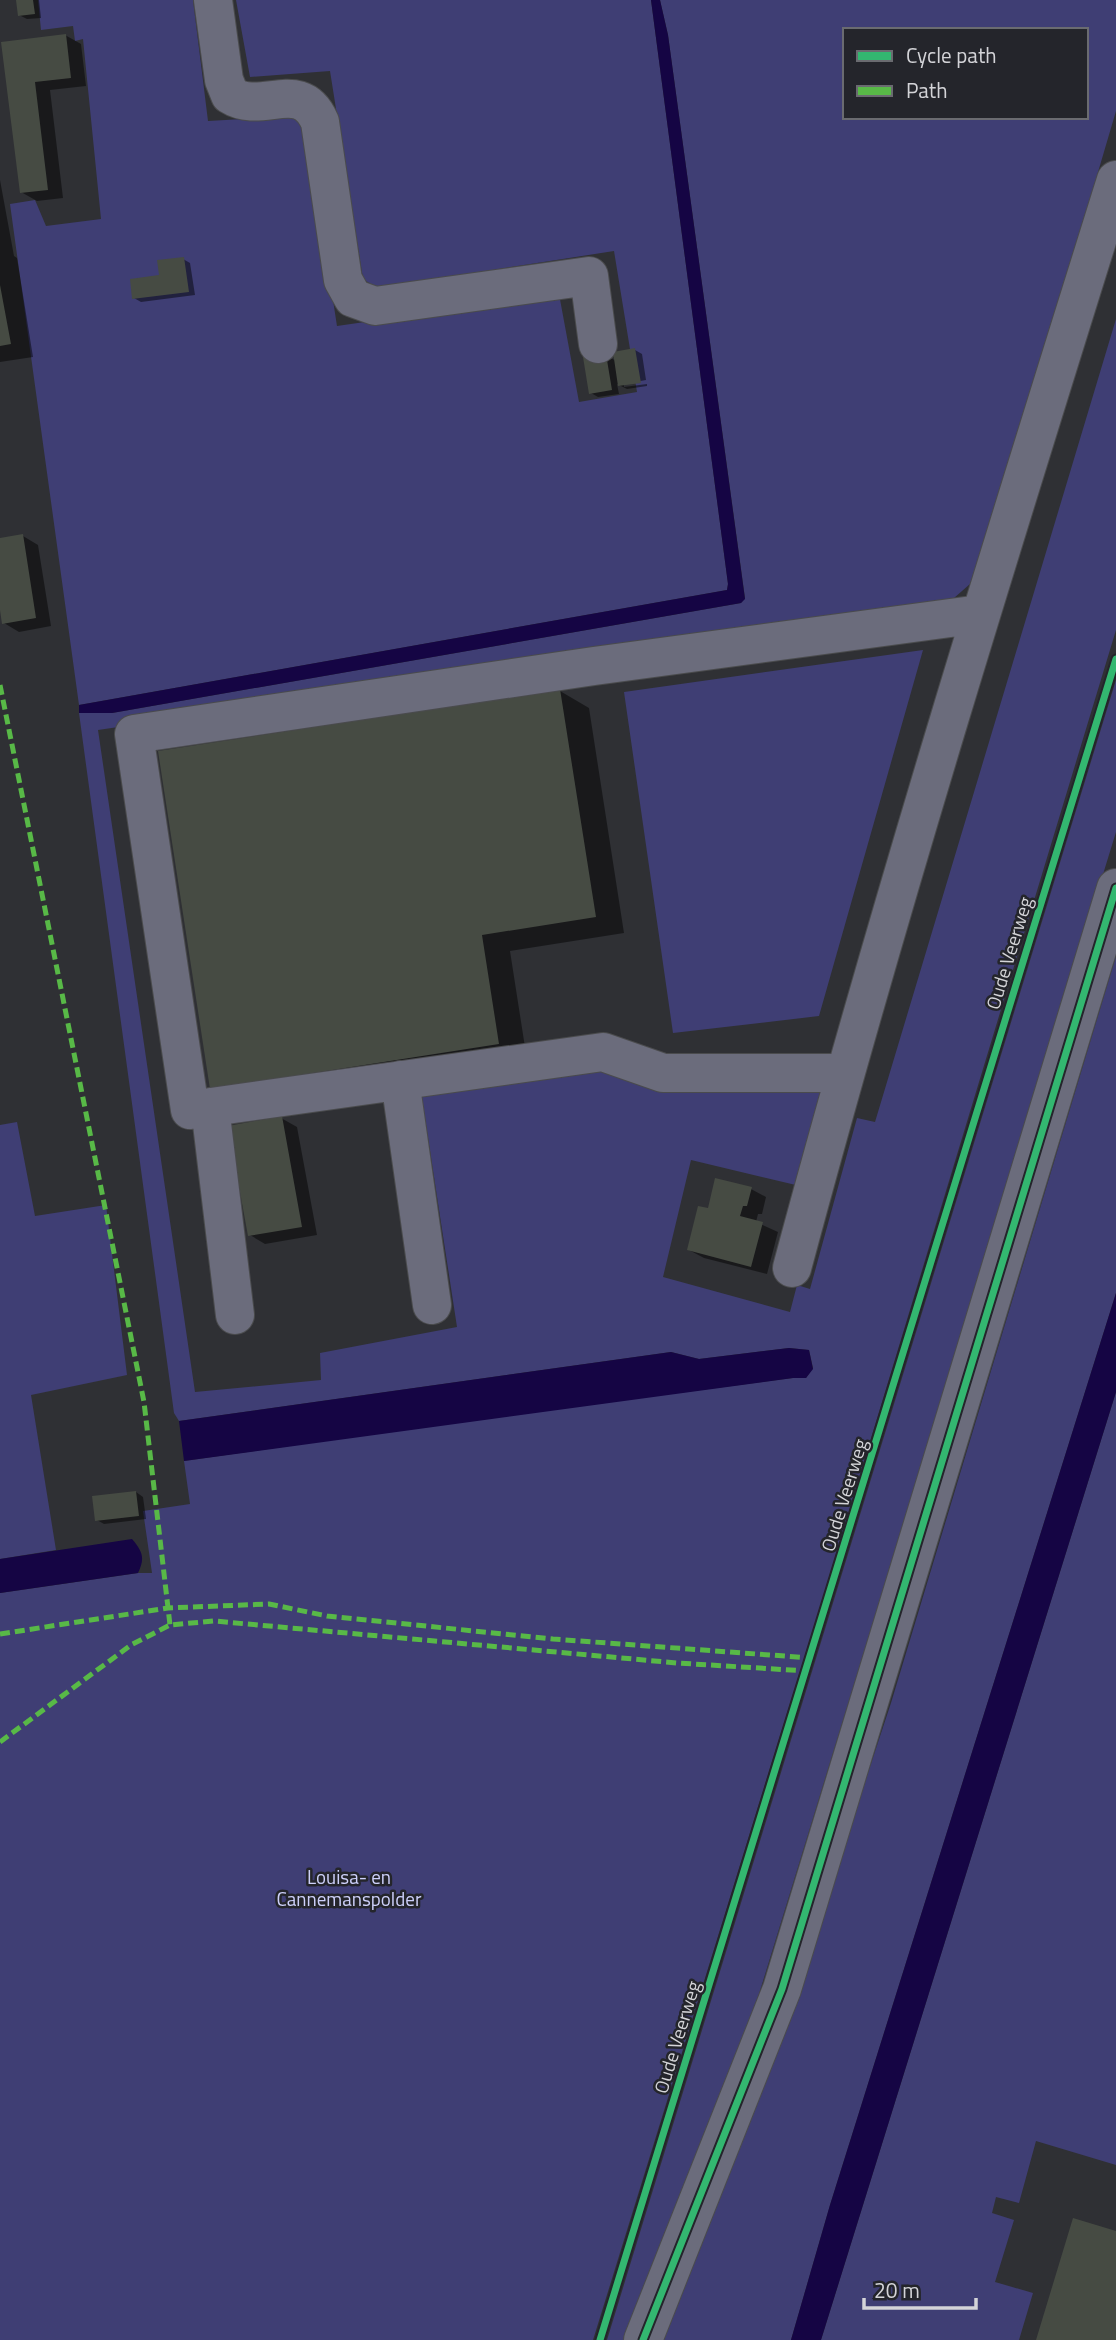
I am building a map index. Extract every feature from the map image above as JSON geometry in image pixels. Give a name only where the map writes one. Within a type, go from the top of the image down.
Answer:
[{"type":"street","points":[[213,0],[224,80],[230,95],[249,103],[292,98],[301,100],[316,112],[320,122],[343,280],[353,299],[375,306],[589,276],[598,344]]},
{"type":"street","points":[[792,1268],[844,1073],[980,614],[1116,180]]},
{"type":"street","points":[[844,1073],[663,1073],[603,1052],[190,1110],[134,734],[594,666],[980,614]]},
{"type":"street","points":[[643,2340],[782,1989],[1116,888]]},
{"type":"street","points":[[400,1080],[432,1305]]},
{"type":"street","points":[[209,1107],[236,1315]]},
{"type":"street","points":[[420,1222],[452,1249]]},
{"type":"green space","points":[[38,0],[193,0],[208,121],[292,116],[306,125],[337,326],[559,294],[579,402],[637,392],[614,251],[377,288],[363,279],[330,71],[250,77],[236,0],[651,0],[727,590],[79,705],[10,204],[35,200],[46,226],[101,219],[83,39],[75,41],[73,26],[41,30]]},
{"type":"green space","name":"Louisa- en Cannemanspolder","points":[[660,0],[1116,0],[1116,111],[1018,444],[970,584],[946,605],[98,730],[195,1392],[321,1380],[320,1353],[457,1327],[421,1092],[569,1063],[819,1089],[822,1098],[800,1186],[691,1160],[663,1277],[790,1312],[797,1285],[810,1289],[857,1118],[875,1122],[1116,319],[1116,630],[822,1600],[593,2340],[0,2340],[0,1593],[152,1573],[143,1511],[190,1504],[184,1461],[477,1419],[806,1378],[813,1368],[809,1350],[789,1348],[699,1359],[671,1352],[179,1421],[174,1413],[79,713],[112,713],[741,603],[745,598],[668,35]]},
{"type":"green space","points":[[923,650],[819,1016],[673,1033],[624,692]]},
{"type":"green space","points":[[1116,680],[1116,832],[759,1994],[628,2340],[607,2340]]},
{"type":"green space","points":[[1116,956],[1116,1293],[830,2205],[791,2340],[659,2340],[779,2042],[891,1703]]},
{"type":"green space","points":[[17,1122],[35,1216],[106,1205],[127,1375],[31,1395],[56,1550],[0,1559],[0,1125]]},
{"type":"green space","points":[[1116,1392],[1116,2165],[1036,2141],[1019,2203],[996,2197],[992,2213],[1014,2220],[995,2282],[1033,2293],[1019,2340],[821,2340]]},
{"type":"shaded area","points":[[651,0],[660,0],[668,35],[745,599],[741,603],[112,713],[79,713],[79,705],[727,590]]},
{"type":"shaded area","points":[[1116,1293],[1116,1392],[821,2340],[791,2340],[830,2205]]},
{"type":"shaded area","points":[[789,1348],[809,1350],[813,1369],[806,1378],[184,1461],[179,1421],[671,1352],[699,1359]]},
{"type":"shaded area","points":[[132,1539],[142,1555],[138,1573],[0,1593],[0,1559]]},
{"type":"building","points":[[16,0],[33,0],[35,14],[18,16]]},
{"type":"building","points":[[66,34],[71,78],[35,82],[48,190],[20,193],[1,42]]},
{"type":"building","points":[[184,257],[189,292],[132,299],[130,279],[159,275],[157,260]]},
{"type":"building","points":[[0,285],[11,344],[0,346]]},
{"type":"building","points":[[635,348],[641,383],[618,386],[613,352]]},
{"type":"building","points":[[606,354],[612,390],[589,394],[583,357]]},
{"type":"building","points":[[23,534],[36,618],[2,624],[0,538]]},
{"type":"building","points":[[560,689],[596,917],[482,935],[499,1044],[210,1089],[158,751]]},
{"type":"building","points":[[282,1116],[302,1227],[248,1236],[228,1126]]},
{"type":"building","points":[[715,1178],[752,1187],[747,1206],[743,1206],[740,1216],[763,1222],[751,1267],[687,1250],[698,1206],[708,1208]]},
{"type":"building","points":[[136,1491],[139,1516],[95,1521],[92,1496]]},
{"type":"building","points":[[1073,2218],[1116,2231],[1116,2340],[1036,2340]]},
{"type":"marked path","points":[[0,685],[144,1402],[170,1625]]},
{"type":"marked path","points":[[0,1634],[168,1608],[269,1604],[327,1616],[553,1639],[811,1658]]},
{"type":"marked path","points":[[0,1742],[131,1645],[170,1625],[214,1621],[677,1663],[807,1671]]},
{"type":"cycle path","name":"Oude Veerweg","points":[[600,2340],[1116,659]]},
{"type":"cycle path","points":[[643,2340],[782,1989],[1116,888]]}]
